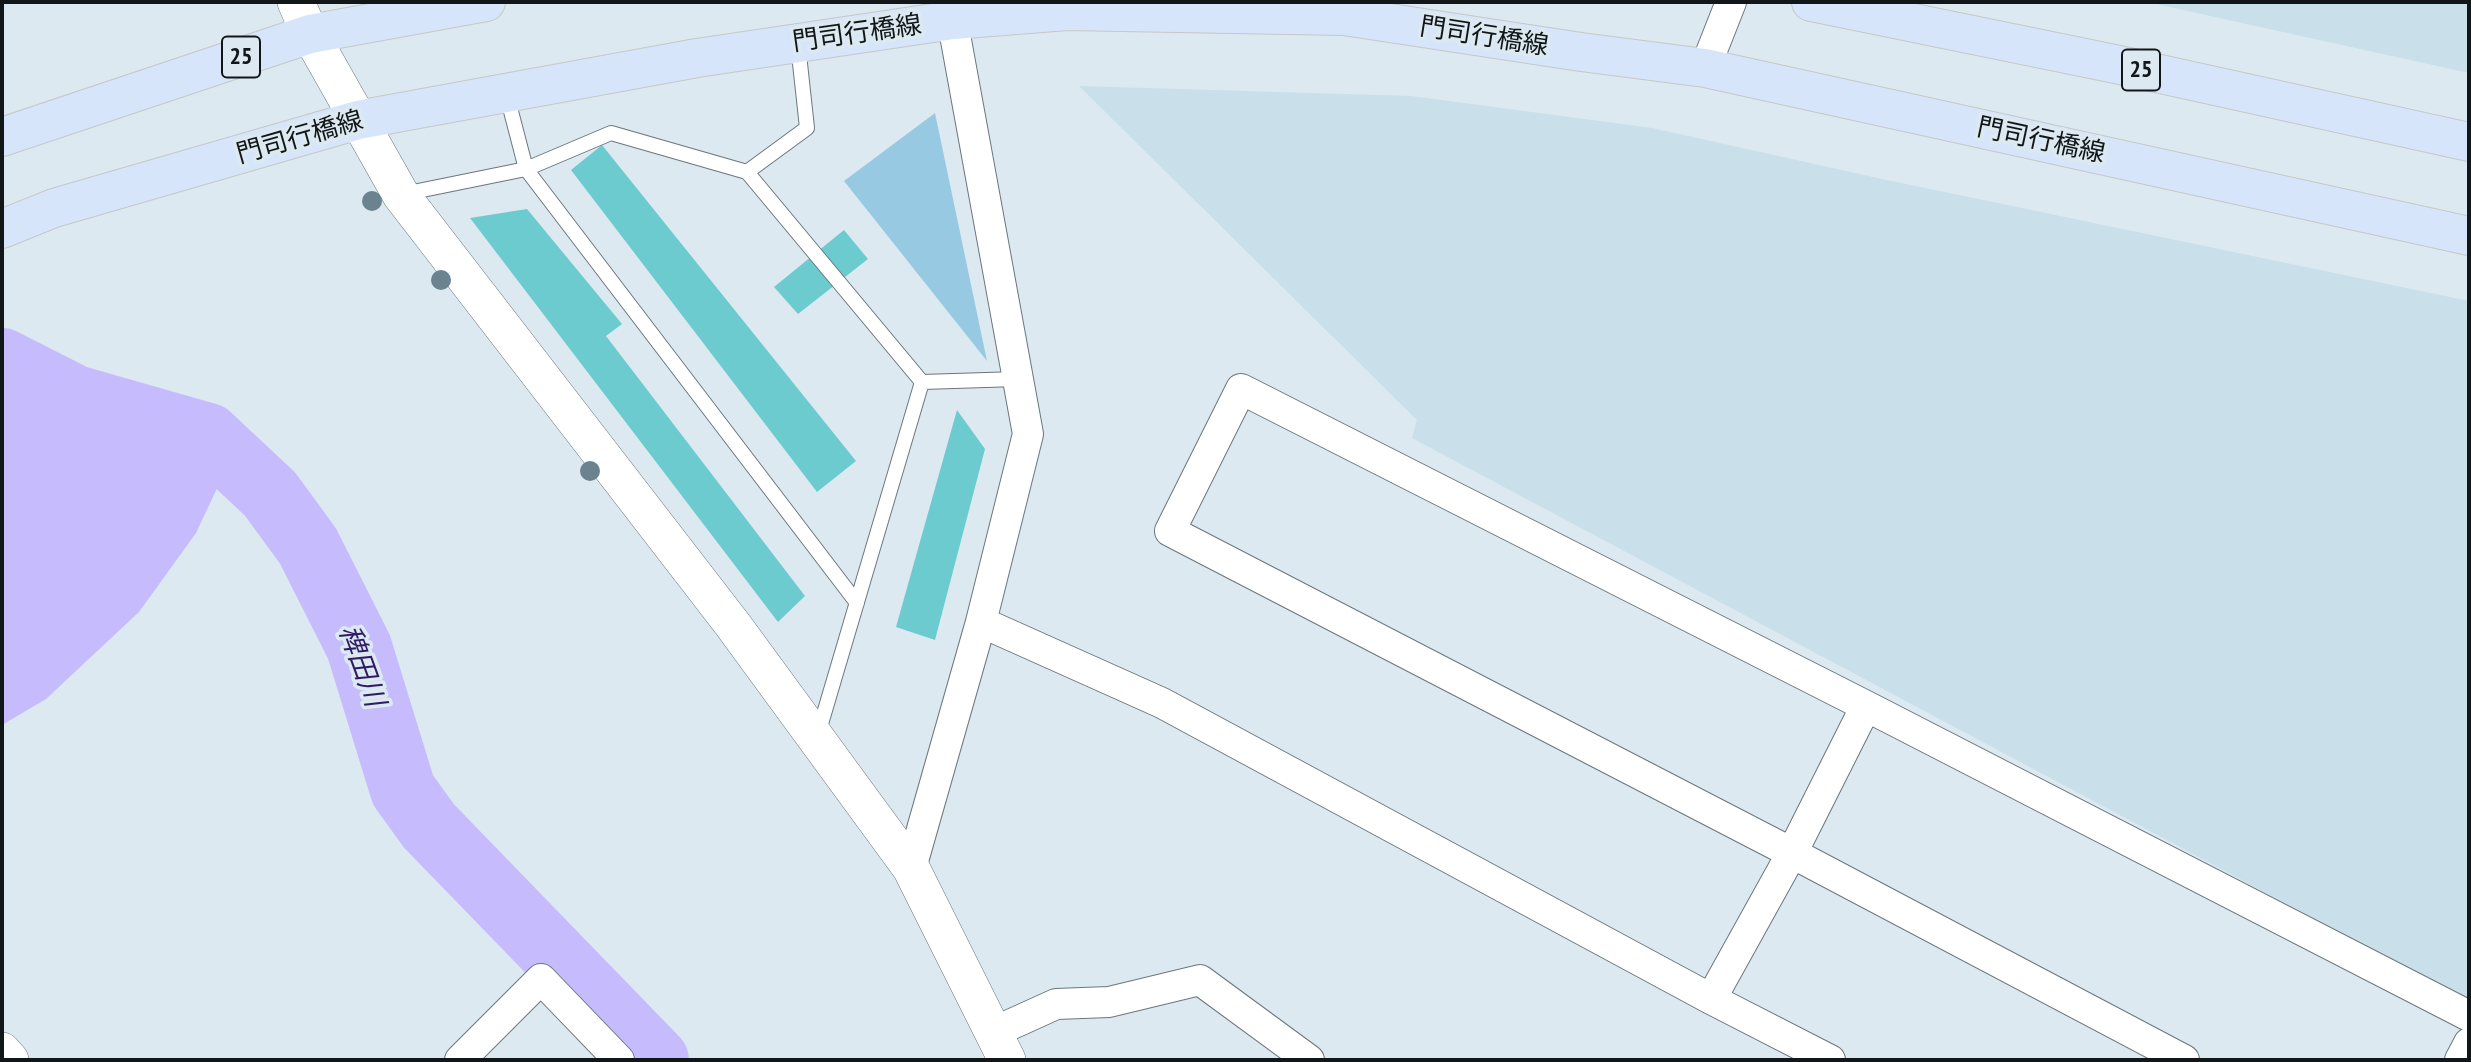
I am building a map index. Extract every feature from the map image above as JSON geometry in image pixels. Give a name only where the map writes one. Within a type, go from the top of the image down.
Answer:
[{"type":"main road","name":"25","points":[[2,137],[303,18],[486,2]]},
{"type":"main road","name":"25","points":[[1811,2],[2115,64],[2469,142]]},
{"type":"main road","name":"門司行橋線","points":[[2,229],[54,208],[358,120],[697,58],[797,43],[951,11],[1067,11],[1344,16],[1705,68],[2469,236]]},
{"type":"street","points":[[1705,68],[1731,2]]},
{"type":"street","points":[[911,868],[981,622],[1028,434],[951,11]]},
{"type":"street","points":[[303,18],[401,195],[733,625],[911,868],[999,1047],[1056,1004],[1109,1002],[1200,981],[1309,1060]]},
{"type":"street","points":[[2184,1060],[1792,853],[1170,531],[1241,389],[2469,1016]]},
{"type":"street","points":[[981,622],[1162,703],[1711,999],[1830,1060]]},
{"type":"street","points":[[1711,999],[1792,853],[1866,706]]},
{"type":"street","points":[[460,1060],[541,979],[619,1060]]},
{"type":"street","points":[[2460,1060],[2469,1042]]},
{"type":"street","points":[[2,1051],[10,1060]]},
{"type":"lane","points":[[747,172],[807,128],[797,43]]},
{"type":"lane","points":[[506,93],[526,169],[857,603]]},
{"type":"lane","points":[[401,195],[526,169],[611,133],[747,172],[922,382]]},
{"type":"lane","points":[[922,382],[1018,379]]},
{"type":"lane","points":[[817,739],[922,382]]},
{"type":"shaded area","points":[[2147,2],[2469,2],[2469,73]]},
{"type":"shaded area","points":[[1079,86],[1411,96],[1652,128],[1882,179],[2469,301],[2469,1001],[1412,438],[1417,420]]},
{"type":"shaded area","points":[[935,113],[987,361],[844,181]]},
{"type":"shaded area","points":[[2,398],[65,419],[177,442],[220,482],[196,533],[139,612],[46,699],[2,725]]},
{"type":"building","points":[[602,145],[856,461],[817,492],[571,170]]},
{"type":"building","points":[[527,209],[622,324],[606,336],[805,596],[778,622],[470,218]]},
{"type":"building","points":[[844,230],[868,259],[798,314],[774,287]]},
{"type":"building","points":[[957,410],[985,449],[935,640],[896,627]]},
{"type":"waterway","name":"稗田川","points":[[2,361],[75,398],[208,436],[270,494],[308,546],[359,647],[403,790],[429,826],[656,1060]]}]
